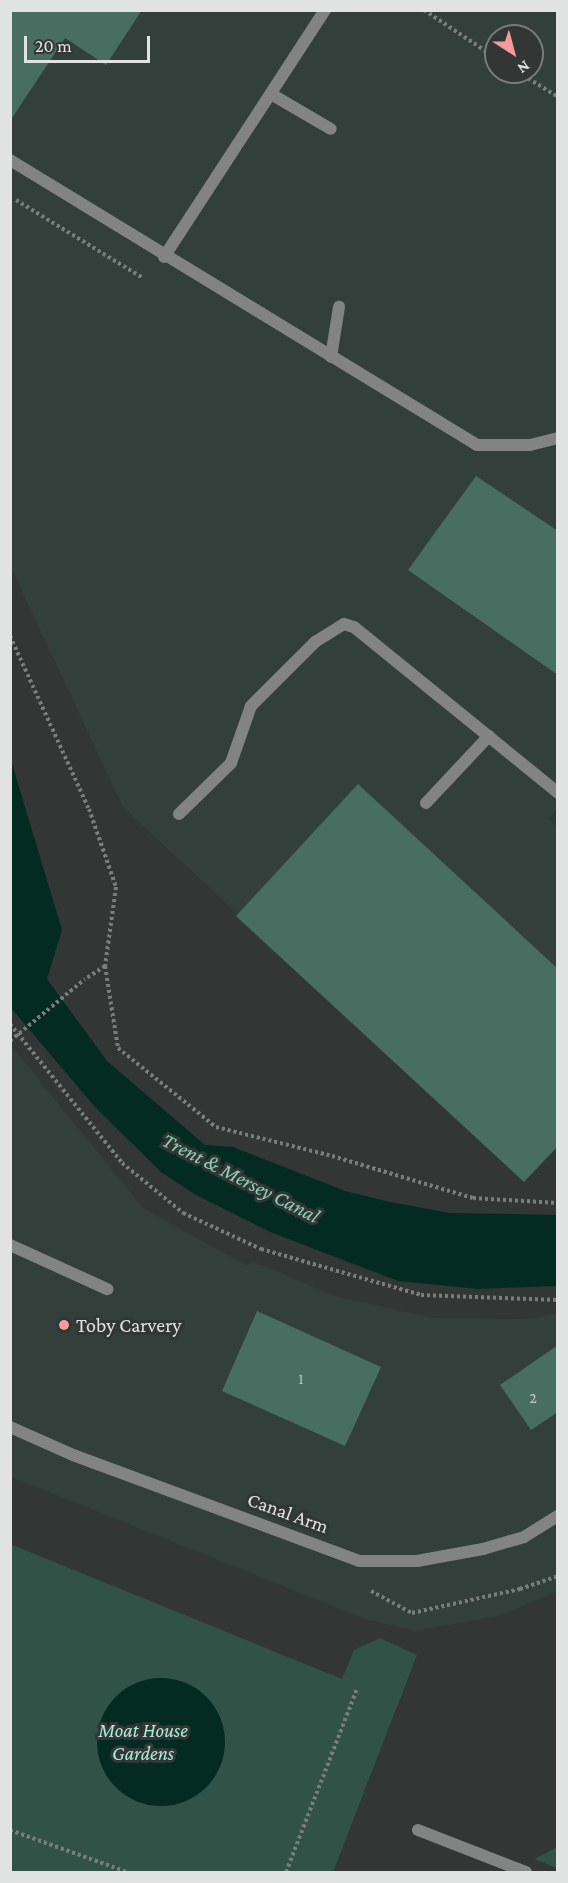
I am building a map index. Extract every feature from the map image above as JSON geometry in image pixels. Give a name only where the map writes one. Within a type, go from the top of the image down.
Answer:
[{"type":"lane","points":[[164,257],[325,10]]},
{"type":"lane","points":[[271,94],[331,129]]},
{"type":"lane","points":[[10,160],[164,257],[477,445],[530,444],[558,438]]},
{"type":"lane","points":[[331,357],[339,307]]},
{"type":"lane","points":[[179,814],[231,763],[251,706],[315,642],[344,624],[354,627],[558,793]]},
{"type":"lane","points":[[426,803],[489,736]]},
{"type":"lane","points":[[10,1245],[107,1288]]},
{"type":"lane","name":"Canal Arm","points":[[10,1427],[73,1455],[359,1560],[417,1561],[483,1549],[524,1537],[558,1516]]},
{"type":"lane","points":[[418,1830],[526,1872]]},
{"type":"path","points":[[424,10],[484,50]]},
{"type":"path","points":[[536,84],[558,98]]},
{"type":"path","points":[[10,636],[89,809],[116,887],[105,966],[118,1048],[216,1127],[332,1156],[473,1198],[558,1203]]},
{"type":"path","points":[[10,1041],[85,979],[105,966]]},
{"type":"path","points":[[10,1024],[122,1162],[183,1213],[261,1249],[421,1295],[558,1299]]},
{"type":"path","points":[[383,1596],[412,1613],[520,1589],[558,1576]]},
{"type":"path","points":[[286,1872],[357,1689]]},
{"type":"path","points":[[10,1830],[127,1872]]},
{"type":"shaded area","points":[[10,11],[557,11],[558,809],[549,819],[558,828],[558,1146],[524,1182],[123,807],[11,568]]},
{"type":"shaded area","points":[[10,1044],[143,1208],[246,1265],[252,1261],[338,1297],[434,1318],[530,1319],[557,1313],[557,1592],[498,1616],[415,1631],[365,1619],[11,1477]]},
{"type":"green space","name":"Moat House Gardens","points":[[10,1544],[342,1679],[354,1650],[380,1638],[417,1655],[333,1872],[11,1872]]},
{"type":"green space","points":[[557,1847],[557,1868],[534,1859]]},
{"type":"water","name":"Trent & Mersey Canal","points":[[10,757],[62,930],[47,979],[107,1061],[205,1145],[233,1147],[345,1191],[390,1202],[450,1213],[557,1215],[557,1286],[478,1289],[398,1281],[270,1232],[196,1195],[161,1172],[95,1107],[11,1008]]},
{"type":"water","points":[[161,1678],[185,1683],[206,1697],[220,1718],[225,1742],[220,1766],[206,1787],[185,1801],[161,1806],[137,1801],[116,1787],[102,1766],[97,1742],[102,1718],[116,1697],[137,1683]]},
{"type":"building","points":[[10,10],[142,10],[106,65],[65,38],[10,121]]},
{"type":"building","points":[[476,476],[558,531],[558,675],[408,570]]},
{"type":"building","points":[[358,784],[558,969],[558,1146],[524,1182],[236,916]]},
{"type":"building","points":[[257,1311],[381,1367],[345,1446],[222,1391]]},
{"type":"building","points":[[558,1345],[558,1412],[531,1430],[500,1385]]},
{"type":"place","name":"Toby Carvery","points":[[64,1325]]}]
